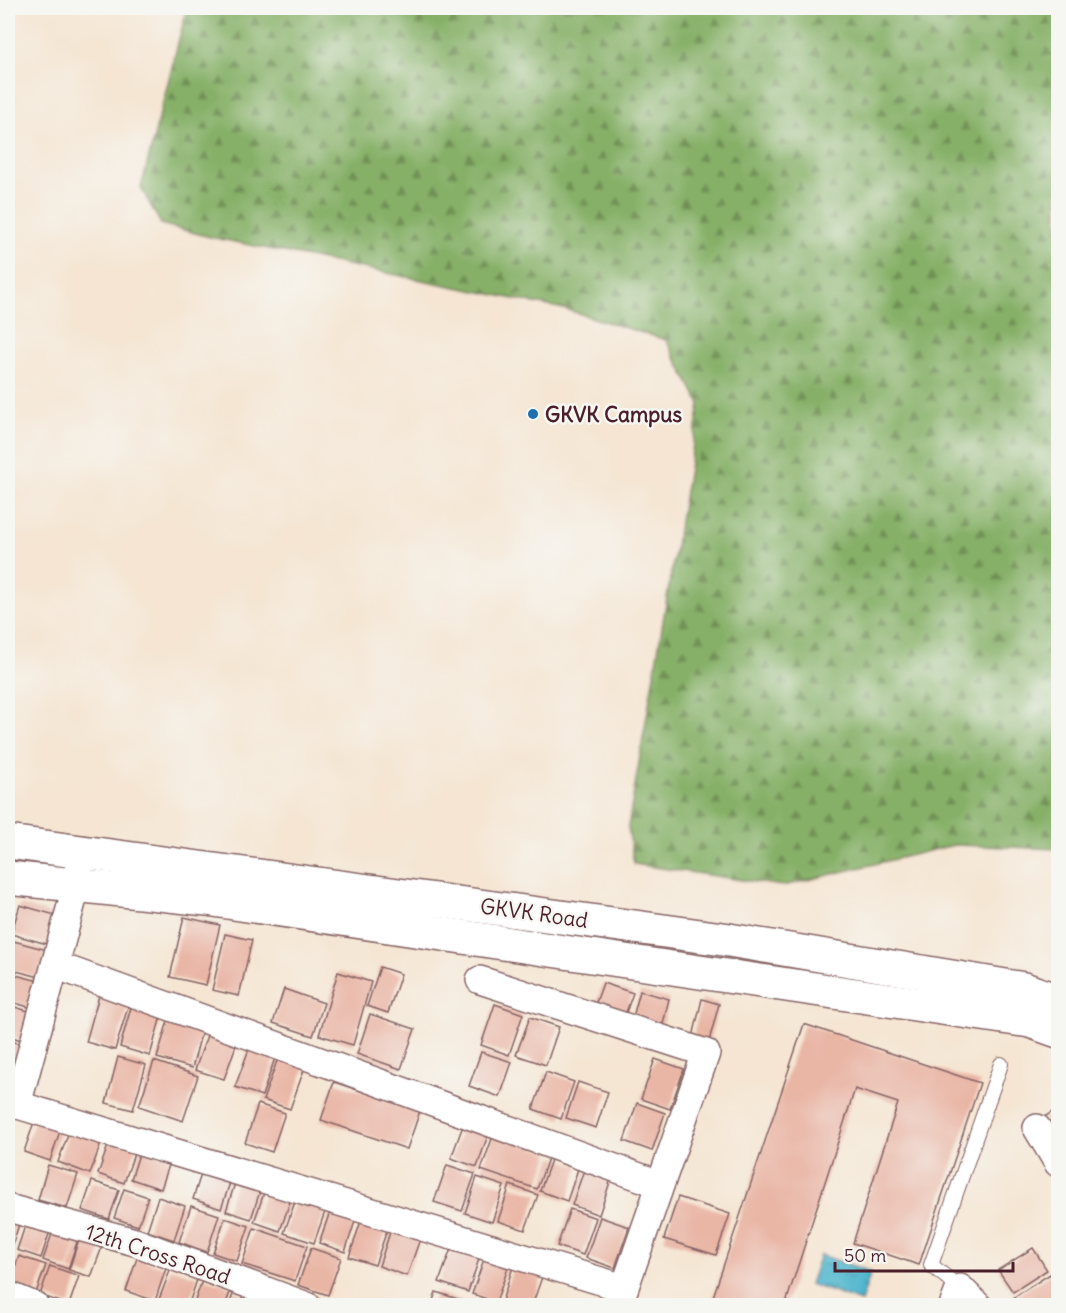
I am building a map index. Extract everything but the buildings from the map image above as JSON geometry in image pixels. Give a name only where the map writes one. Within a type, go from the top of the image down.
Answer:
[{"type":"main road","name":"GKVK Road","points":[[8,842],[723,939],[1024,989],[1059,1001]]},
{"type":"main road","name":"GKVK Road","points":[[8,878],[207,899],[717,973],[1030,1021],[1059,1031]]},
{"type":"main road","points":[[717,973],[723,939]]},
{"type":"street","points":[[81,852],[76,884],[55,965],[12,1104],[621,1297],[706,1053],[480,980]]},
{"type":"street","points":[[55,965],[659,1184]]},
{"type":"street","points":[[1037,1128],[1059,1163]]},
{"type":"street","name":"12th Cross Road","points":[[8,1208],[135,1242],[307,1305]]},
{"type":"street","points":[[8,1295],[35,1305]]},
{"type":"lane","points":[[963,1300],[931,1266],[1000,1064]]},
{"type":"green space","points":[[187,8],[1058,8],[1058,849],[954,845],[783,886],[634,864],[628,827],[700,404],[666,340],[564,309],[210,237],[161,224],[141,188]]},
{"type":"water","points":[[820,1255],[871,1272],[861,1302],[810,1284]]},
{"type":"place","name":"GKVK Campus","points":[[533,414]]}]
